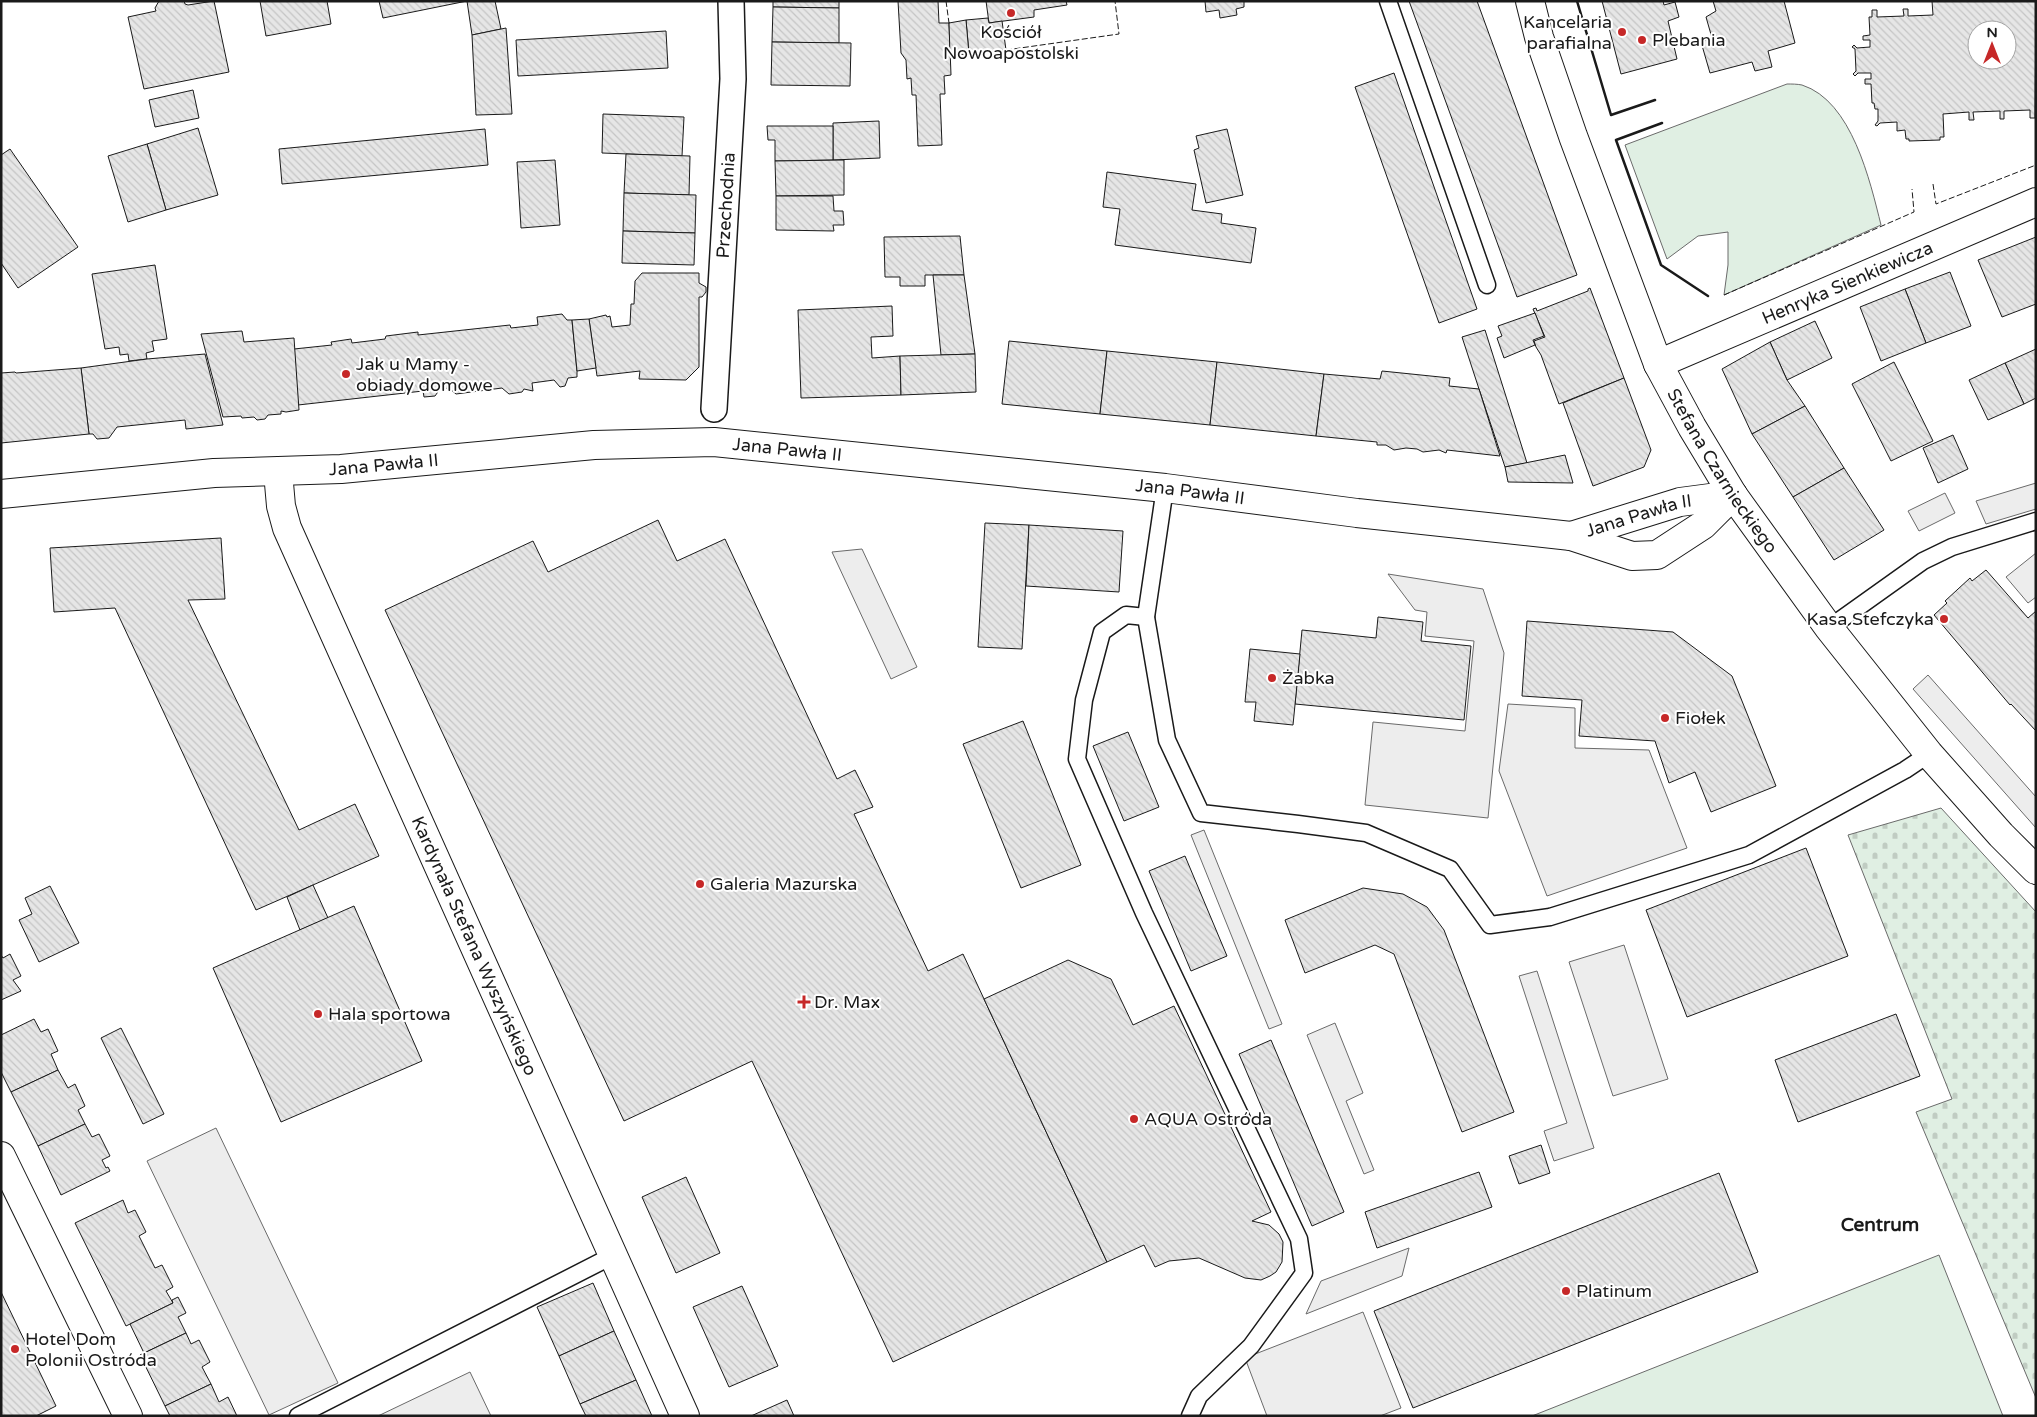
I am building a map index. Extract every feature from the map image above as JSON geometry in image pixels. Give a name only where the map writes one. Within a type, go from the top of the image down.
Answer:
[{"type":"street","name":"Przechodnia","points":[[714,409],[734,79],[731,1]]},
{"type":"street","name":"Stefana Czarnieckiego","points":[[1530,1],[1539,37],[1658,364],[1678,402],[1733,496],[1829,628],[1929,754],[2001,835],[2036,870]]},
{"type":"street","name":"Henryka Sienkiewicza","points":[[1658,364],[2036,202]]},
{"type":"street","name":"Jana Pawła II","points":[[1,494],[214,473],[341,469],[594,445],[714,442],[1165,488],[1571,536],[1632,556],[1658,555],[1703,525],[1733,496]]},
{"type":"street","name":"Kardynała Stefana Wyszyńskiego","points":[[278,472],[281,506],[287,528],[685,1416]]},
{"type":"street","name":"Jana Pawła II","points":[[1571,536],[1680,502],[1733,496]]},
{"type":"street","points":[[1,1156],[128,1416]]},
{"type":"lane","points":[[1388,1],[1487,285]]},
{"type":"lane","points":[[1165,488],[1146,617],[1167,740],[1200,813],[1366,834],[1450,870],[1490,925],[1550,917],[1749,855],[1906,770],[1929,754]]},
{"type":"lane","points":[[1829,628],[1923,561],[1952,547],[2036,521]]},
{"type":"lane","points":[[1146,617],[1126,615],[1102,632],[1084,700],[1078,759],[1144,913],[1299,1239],[1304,1273],[1251,1346],[1199,1396],[1190,1416]]},
{"type":"lane","points":[[298,1416],[614,1255]]},
{"type":"green space","points":[[1787,84],[1802,85],[1819,94],[1834,107],[1846,125],[1856,144],[1864,166],[1881,225],[1724,295],[1728,265],[1728,232],[1698,236],[1667,259],[1625,145]]},
{"type":"green space","points":[[1941,808],[2036,912],[2036,1398],[1916,1112],[1952,1099],[1848,835]]},
{"type":"green space","points":[[1939,1255],[2003,1416],[1532,1416]]},
{"type":"shaded area","points":[[2036,483],[2036,509],[1986,524],[1976,501]]},
{"type":"shaded area","points":[[1945,493],[1955,513],[1919,531],[1908,511]]},
{"type":"shaded area","points":[[862,549],[917,667],[891,679],[832,552]]},
{"type":"shaded area","points":[[2036,553],[2036,597],[2028,603],[2006,577]]},
{"type":"shaded area","points":[[1388,574],[1483,589],[1504,653],[1488,818],[1365,805],[1373,722],[1465,731],[1474,641],[1425,636],[1427,612],[1415,610]]},
{"type":"shaded area","points":[[1928,675],[2036,797],[2036,828],[1913,689]]},
{"type":"shaded area","points":[[1508,704],[1575,708],[1575,748],[1649,750],[1687,848],[1547,896],[1499,771]]},
{"type":"shaded area","points":[[1204,830],[1282,1024],[1269,1029],[1191,835]]},
{"type":"shaded area","points":[[1624,945],[1668,1079],[1613,1096],[1569,962]]},
{"type":"shaded area","points":[[1537,971],[1594,1148],[1554,1161],[1544,1131],[1567,1123],[1519,976]]},
{"type":"shaded area","points":[[1335,1023],[1363,1093],[1346,1101],[1374,1170],[1364,1174],[1307,1035]]},
{"type":"shaded area","points":[[216,1128],[338,1383],[269,1415],[147,1161]]},
{"type":"shaded area","points":[[1409,1248],[1402,1276],[1306,1314],[1321,1281]]},
{"type":"shaded area","points":[[1363,1312],[1401,1408],[1380,1416],[1267,1416],[1245,1358]]},
{"type":"shaded area","points":[[470,1372],[491,1416],[378,1416]]},
{"type":"building","points":[[159,1],[184,1],[188,5],[214,1],[229,72],[144,89],[128,17],[156,11],[155,8]]},
{"type":"building","points":[[260,1],[327,1],[331,24],[266,36]]},
{"type":"building","points":[[379,1],[467,1],[383,18]]},
{"type":"building","points":[[467,1],[495,1],[501,29],[472,35]]},
{"type":"building","points":[[773,1],[839,1],[839,8],[773,7]]},
{"type":"building","points":[[898,1],[938,1],[939,23],[949,23],[951,75],[944,76],[945,94],[940,94],[942,145],[918,146],[916,95],[912,95],[911,78],[907,79],[906,60],[901,53]]},
{"type":"building","name":"Kościół Nowoapostolski","points":[[986,1],[1066,1],[1067,5],[1034,10],[1034,17],[989,23]]},
{"type":"building","points":[[1205,1],[1244,1],[1244,7],[1236,9],[1237,15],[1220,18],[1219,10],[1206,12]]},
{"type":"building","points":[[1409,1],[1477,1],[1577,275],[1517,297]]},
{"type":"building","name":"Plebania","points":[[1602,1],[1663,1],[1664,5],[1675,2],[1679,17],[1668,21],[1677,59],[1621,74]]},
{"type":"building","points":[[1713,1],[1784,1],[1795,43],[1768,51],[1772,67],[1755,71],[1752,62],[1710,73],[1701,42],[1712,38],[1706,17],[1716,11]]},
{"type":"building","points":[[1932,1],[2036,1],[2035,118],[2030,118],[2030,110],[2004,111],[2004,119],[2000,119],[2000,111],[1973,112],[1974,120],[1969,120],[1969,112],[1943,114],[1944,137],[1940,137],[1940,140],[1909,141],[1909,139],[1906,139],[1905,130],[1897,131],[1897,122],[1875,125],[1878,121],[1878,109],[1875,109],[1874,103],[1872,103],[1871,84],[1865,84],[1865,79],[1871,79],[1871,73],[1858,73],[1855,76],[1853,74],[1856,71],[1855,49],[1852,47],[1854,45],[1857,48],[1870,47],[1870,40],[1863,40],[1863,36],[1870,35],[1869,17],[1872,17],[1872,10],[1877,10],[1877,17],[1904,16],[1903,9],[1908,9],[1908,16],[1933,15]]},
{"type":"building","points":[[773,7],[839,8],[839,43],[772,42]]},
{"type":"building","points":[[988,18],[989,23],[1002,21],[1006,50],[969,54],[966,20]]},
{"type":"building","points":[[966,20],[969,54],[950,55],[949,23]]},
{"type":"building","points":[[506,28],[512,114],[476,115],[472,35]]},
{"type":"building","points":[[666,31],[668,68],[518,76],[516,40]]},
{"type":"building","points":[[772,42],[851,43],[850,86],[771,85]]},
{"type":"building","points":[[1394,73],[1477,309],[1439,323],[1355,87]]},
{"type":"building","points":[[193,90],[199,118],[155,127],[149,100]]},
{"type":"building","points":[[603,114],[684,117],[682,156],[602,153]]},
{"type":"building","points":[[879,121],[880,158],[833,160],[833,123]]},
{"type":"building","points":[[767,126],[833,126],[833,160],[775,161],[775,140],[768,140]]},
{"type":"building","points":[[198,128],[218,195],[166,210],[147,144]]},
{"type":"building","points":[[485,129],[488,165],[282,184],[279,149]]},
{"type":"building","points":[[1227,129],[1243,195],[1206,203],[1194,150],[1199,148],[1196,136]]},
{"type":"building","points":[[147,144],[166,210],[128,222],[108,156]]},
{"type":"building","points":[[10,149],[78,247],[18,288],[1,263],[1,155]]},
{"type":"building","points":[[626,154],[690,156],[689,195],[624,193]]},
{"type":"building","points":[[555,160],[560,225],[521,228],[517,162]]},
{"type":"building","points":[[844,160],[844,195],[776,196],[775,161]]},
{"type":"building","points":[[1107,172],[1196,184],[1192,210],[1222,214],[1221,223],[1256,228],[1251,263],[1115,245],[1120,209],[1103,207]]},
{"type":"building","points":[[624,193],[696,195],[695,233],[623,231]]},
{"type":"building","points":[[776,196],[833,196],[834,211],[843,211],[844,225],[833,225],[834,231],[776,230]]},
{"type":"building","points":[[623,231],[695,233],[694,265],[622,263]]},
{"type":"building","points":[[960,236],[964,275],[925,275],[925,286],[900,286],[900,277],[885,277],[884,237]]},
{"type":"building","points":[[2036,237],[2036,304],[2002,317],[1978,260]]},
{"type":"building","points":[[155,265],[167,339],[152,341],[154,351],[146,353],[147,359],[129,361],[128,354],[120,355],[119,347],[105,349],[92,274]]},
{"type":"building","points":[[1950,272],[1971,326],[1926,343],[1905,289]]},
{"type":"building","points":[[642,273],[699,273],[699,283],[706,287],[706,292],[702,297],[699,297],[699,367],[686,380],[639,379],[640,371],[597,376],[589,319],[606,315],[607,317],[610,316],[612,327],[630,325],[631,304],[634,304],[635,281]]},
{"type":"building","points":[[933,275],[964,275],[975,354],[941,355]]},
{"type":"building","points":[[1590,288],[1624,378],[1559,404],[1534,341],[1545,337],[1533,309],[1536,308],[1537,311],[1588,291]]},
{"type":"building","points":[[1905,289],[1926,343],[1881,361],[1860,307]]},
{"type":"building","points":[[892,306],[893,336],[871,337],[872,358],[900,356],[901,395],[801,398],[798,310]]},
{"type":"building","points":[[1535,313],[1544,336],[1533,340],[1535,345],[1504,358],[1497,338],[1502,336],[1498,326]]},
{"type":"building","points":[[562,314],[567,320],[572,320],[577,371],[577,377],[568,378],[565,386],[560,387],[554,380],[532,383],[533,391],[524,389],[522,392],[509,394],[502,388],[456,394],[449,388],[440,389],[435,396],[424,397],[423,391],[298,405],[294,349],[332,345],[331,342],[351,339],[352,343],[385,339],[386,336],[418,332],[418,335],[510,325],[511,328],[538,325],[537,317]]},
{"type":"building","points":[[589,319],[596,368],[577,371],[572,320]]},
{"type":"building","points":[[1815,321],[1832,358],[1787,380],[1770,342]]},
{"type":"building","points":[[1485,330],[1527,463],[1505,467],[1462,337]]},
{"type":"building","points":[[242,331],[244,342],[294,338],[299,410],[281,411],[281,414],[268,415],[265,419],[257,420],[254,417],[223,417],[201,334]]},
{"type":"building","points":[[1009,341],[1107,351],[1100,414],[1002,404]]},
{"type":"building","points":[[1770,342],[1787,380],[1805,406],[1752,434],[1722,369]]},
{"type":"building","points":[[2036,349],[2036,398],[2024,404],[2005,363]]},
{"type":"building","points":[[1107,351],[1217,362],[1210,425],[1100,414]]},
{"type":"building","points":[[205,354],[223,425],[186,429],[185,420],[117,427],[109,438],[97,439],[93,434],[89,434],[81,368],[147,359]]},
{"type":"building","points":[[975,354],[976,392],[901,395],[900,356]]},
{"type":"building","points":[[1217,362],[1324,374],[1316,436],[1210,425]]},
{"type":"building","points":[[1894,362],[1933,441],[1891,461],[1852,384]]},
{"type":"building","points":[[2005,363],[2024,404],[1988,420],[1969,380]]},
{"type":"building","points":[[81,368],[89,434],[1,443],[1,373]]},
{"type":"building","points":[[1382,371],[1450,378],[1449,386],[1479,389],[1500,456],[1447,450],[1446,453],[1439,450],[1423,452],[1417,449],[1406,448],[1394,450],[1386,445],[1377,445],[1377,442],[1316,436],[1324,374],[1380,379]]},
{"type":"building","points":[[1624,378],[1651,450],[1644,467],[1593,486],[1563,403]]},
{"type":"building","points":[[1805,406],[1844,468],[1793,497],[1752,434]]},
{"type":"building","points":[[1953,435],[1968,469],[1938,483],[1923,448]]},
{"type":"building","points":[[1565,455],[1573,483],[1508,482],[1505,467]]},
{"type":"building","points":[[1844,468],[1884,530],[1834,560],[1793,497]]},
{"type":"building","name":"Galeria Mazurska","points":[[658,520],[677,561],[725,539],[837,779],[855,770],[873,807],[854,814],[928,971],[963,954],[1107,1262],[893,1362],[752,1061],[624,1121],[385,610],[533,541],[548,572]]},
{"type":"building","points":[[985,523],[1029,525],[1022,649],[978,647]]},
{"type":"building","points":[[1029,525],[1123,531],[1119,592],[1026,586]]},
{"type":"building","points":[[221,538],[225,599],[188,600],[299,830],[355,804],[379,856],[256,910],[115,608],[54,612],[50,548]]},
{"type":"building","points":[[1986,570],[2028,618],[2036,611],[2036,731],[2010,705],[1934,615],[1947,603],[1945,601],[1970,578],[1972,581]]},
{"type":"building","points":[[1378,617],[1423,622],[1421,641],[1471,646],[1464,720],[1295,704],[1302,630],[1376,638]]},
{"type":"building","name":"Fiołek","points":[[1527,621],[1673,632],[1732,676],[1776,786],[1711,812],[1695,772],[1669,783],[1655,741],[1579,736],[1582,700],[1522,696]]},
{"type":"building","name":"Żabka","points":[[1250,649],[1300,654],[1293,725],[1254,721],[1256,702],[1245,702]]},
{"type":"building","points":[[1023,721],[1081,865],[1021,888],[963,744]]},
{"type":"building","points":[[1128,732],[1159,807],[1124,821],[1093,746]]},
{"type":"building","points":[[1806,848],[1848,956],[1687,1017],[1646,910]]},
{"type":"building","points":[[1185,856],[1227,956],[1191,971],[1149,871]]},
{"type":"building","points":[[313,885],[328,918],[300,930],[287,897]]},
{"type":"building","points":[[50,886],[79,943],[39,962],[19,920],[32,914],[25,898]]},
{"type":"building","points":[[1363,888],[1403,894],[1427,907],[1444,930],[1514,1112],[1462,1132],[1394,954],[1375,945],[1305,973],[1285,920]]},
{"type":"building","name":"Hala sportowa","points":[[354,906],[422,1061],[281,1122],[213,968]]},
{"type":"building","points":[[10,954],[21,976],[13,980],[21,991],[1,1000],[1,955],[3,958]]},
{"type":"building","name":"AQUA Ostróda","points":[[1068,960],[1111,979],[1133,1025],[1174,1006],[1271,1212],[1252,1221],[1269,1225],[1279,1234],[1283,1242],[1282,1262],[1276,1272],[1270,1276],[1261,1280],[1245,1278],[1199,1258],[1169,1261],[1155,1267],[1144,1245],[1107,1262],[984,999]]},
{"type":"building","points":[[1896,1014],[1920,1076],[1798,1122],[1775,1060]]},
{"type":"building","points":[[34,1019],[41,1032],[48,1029],[58,1051],[51,1054],[58,1070],[11,1092],[1,1072],[1,1035]]},
{"type":"building","points":[[121,1028],[164,1114],[143,1124],[101,1038]]},
{"type":"building","points":[[1271,1040],[1344,1212],[1312,1226],[1239,1054]]},
{"type":"building","points":[[58,1070],[68,1088],[75,1084],[85,1106],[78,1110],[85,1124],[38,1146],[11,1092]]},
{"type":"building","points":[[85,1124],[92,1137],[99,1134],[110,1156],[102,1160],[110,1171],[61,1195],[38,1146]]},
{"type":"building","points":[[1541,1145],[1550,1173],[1519,1184],[1509,1156]]},
{"type":"building","points":[[1479,1172],[1492,1207],[1377,1248],[1365,1212]]},
{"type":"building","name":"Platinum","points":[[1719,1173],[1758,1272],[1413,1408],[1374,1311]]},
{"type":"building","points":[[686,1177],[720,1253],[676,1273],[642,1197]]},
{"type":"building","points":[[123,1200],[128,1213],[135,1210],[146,1232],[139,1236],[155,1268],[162,1265],[173,1287],[166,1291],[173,1303],[126,1326],[75,1223]]},
{"type":"building","points":[[593,1283],[614,1331],[559,1356],[537,1307]]},
{"type":"building","points":[[742,1286],[778,1366],[729,1387],[693,1307]]},
{"type":"building","name":"Hotel Dom Polonii Ostróda","points":[[1,1292],[56,1406],[36,1416],[1,1416]]},
{"type":"building","points":[[178,1297],[186,1313],[178,1317],[186,1333],[144,1353],[130,1324],[173,1303],[172,1300]]},
{"type":"building","points":[[614,1331],[636,1380],[580,1404],[559,1356]]},
{"type":"building","points":[[186,1333],[191,1344],[199,1340],[210,1362],[202,1367],[211,1384],[165,1406],[140,1355]]},
{"type":"building","points":[[636,1380],[652,1416],[586,1416],[580,1404]]},
{"type":"building","points":[[211,1384],[219,1402],[228,1397],[237,1416],[170,1416],[165,1406]]},
{"type":"building","points":[[787,1400],[794,1416],[751,1416]]},
{"type":"fence","points":[[946,1],[949,23],[952,22]]},
{"type":"fence","points":[[1006,50],[1119,34],[1115,1]]},
{"type":"fence","points":[[1933,184],[1936,204],[2036,165]]},
{"type":"fence","points":[[1724,295],[1914,212],[1912,189]]},
{"type":"wall","points":[[1577,1],[1611,115],[1655,100]]},
{"type":"wall","points":[[1662,123],[1616,140],[1661,265],[1708,296]]},
{"type":"place","name":"Kościół Nowoapostolski","points":[[1011,13]]},
{"type":"place","name":"Kancelaria parafialna","points":[[1622,32]]},
{"type":"place","name":"Plebania","points":[[1642,40]]},
{"type":"place","name":"Jak u Mamy - obiady domowe","points":[[346,374]]},
{"type":"place","name":"Kasa Stefczyka","points":[[1944,619]]},
{"type":"place","name":"Żabka","points":[[1272,678]]},
{"type":"place","name":"Fiołek","points":[[1665,718]]},
{"type":"place","name":"Galeria Mazurska","points":[[700,884]]},
{"type":"place","name":"Dr. Max","points":[[804,1002]]},
{"type":"place","name":"Hala sportowa","points":[[318,1014]]},
{"type":"place","name":"AQUA Ostróda","points":[[1134,1119]]},
{"type":"place","name":"Platinum","points":[[1566,1291]]},
{"type":"place","name":"Hotel Dom Polonii Ostróda","points":[[15,1349]]},
{"type":"district","name":"Centrum","points":[[1880,1225]]}]
